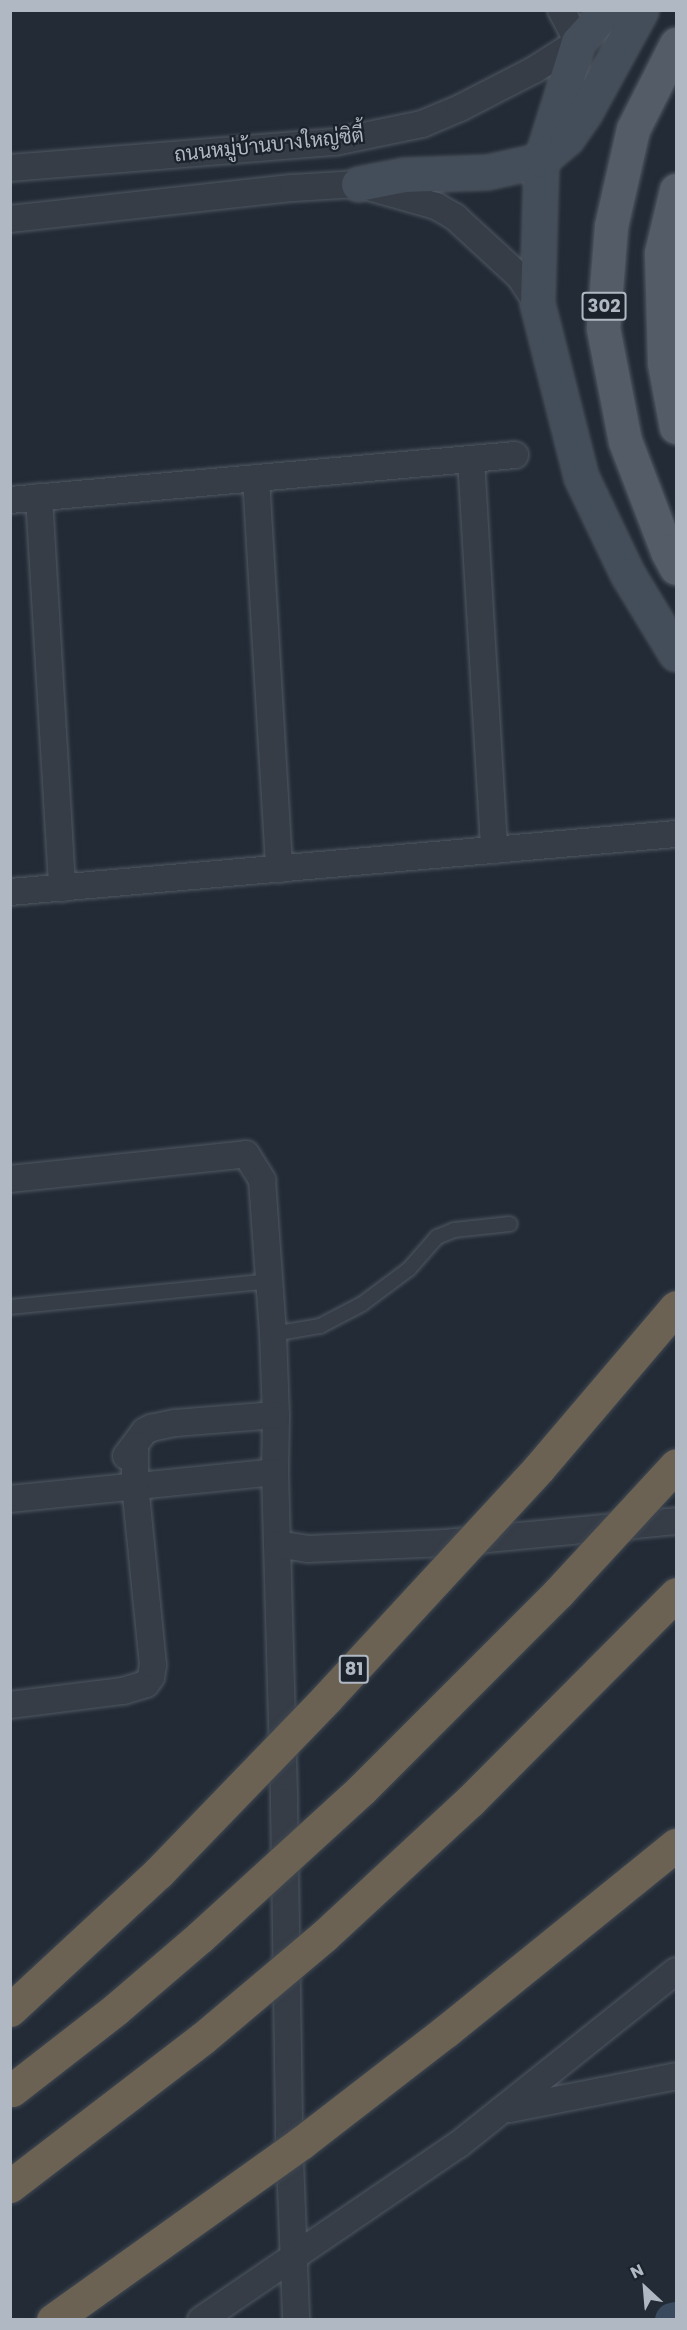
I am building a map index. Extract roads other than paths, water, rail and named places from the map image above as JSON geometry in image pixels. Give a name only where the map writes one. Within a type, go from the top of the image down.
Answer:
[{"type":"highway","name":"81","points":[[10,2010],[150,1881],[318,1707],[539,1468],[676,1307]]},
{"type":"highway","points":[[12,2090],[116,2008],[200,1937],[338,1811],[550,1602],[676,1465]]},
{"type":"highway","points":[[10,2186],[203,2038],[324,1936],[470,1802],[676,1594]]},
{"type":"highway","points":[[53,2319],[301,2143],[446,2031],[676,1845]]},
{"type":"main road","points":[[607,10],[578,42],[541,160],[537,303],[582,477],[628,575],[676,654]]},
{"type":"main road","points":[[358,184],[405,175],[487,172],[541,160],[567,138],[585,112],[641,10]]},
{"type":"main road","name":"302","points":[[676,44],[633,129],[610,226],[603,328],[625,441],[667,551],[676,568]]},
{"type":"main road","points":[[676,190],[661,253],[664,363],[676,427]]},
{"type":"street","points":[[561,10],[578,42]]},
{"type":"street","name":"ถนนหมู่บ้านบางใหญ่ซิตี้","points":[[10,168],[335,142],[422,124],[460,108],[534,70],[578,42]]},
{"type":"street","points":[[10,219],[281,189],[358,184],[436,206],[455,217],[520,277],[537,303]]},
{"type":"street","points":[[10,500],[515,455]]},
{"type":"street","points":[[471,459],[494,850]]},
{"type":"street","points":[[256,478],[279,869]]},
{"type":"street","points":[[39,497],[62,888]]},
{"type":"street","points":[[10,892],[676,834]]},
{"type":"street","points":[[10,1179],[246,1154],[262,1180],[273,1334],[276,1415],[276,1545],[284,1802],[289,2134],[296,2319]]},
{"type":"street","points":[[102,1488],[145,1431],[165,1424],[276,1415]]},
{"type":"street","points":[[10,1704],[123,1691],[146,1684],[152,1677],[153,1665],[135,1484],[135,1445]]},
{"type":"street","points":[[10,1499],[135,1484],[275,1472]]},
{"type":"street","points":[[276,1545],[308,1548],[445,1543],[676,1521]]},
{"type":"street","points":[[202,2319],[381,2199],[503,2110],[676,1971]]},
{"type":"street","points":[[503,2110],[676,2076]]},
{"type":"lane","points":[[273,1334],[320,1326],[362,1304],[409,1269],[437,1237],[454,1230],[510,1224]]},
{"type":"lane","points":[[10,1307],[269,1281]]},
{"type":"waterway","points":[[672,2320],[676,2319]]}]
